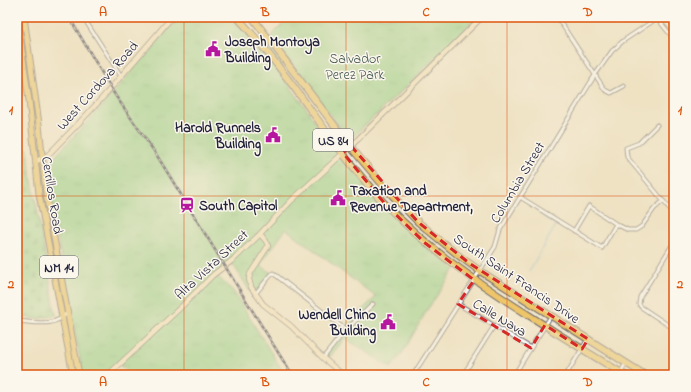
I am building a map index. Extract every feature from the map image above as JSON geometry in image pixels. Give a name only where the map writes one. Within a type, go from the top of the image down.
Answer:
[{"type":"highway","name":"South Saint Francis Drive","points":[[237,17],[262,46],[373,191],[409,228],[442,256],[474,280],[621,374]]},
{"type":"highway","name":"South Saint Francis Drive","points":[[252,17],[351,146],[381,183],[418,222],[480,271],[645,375]]},
{"type":"main road","name":"Cerrillos Road","points":[[17,17],[27,86],[39,194],[73,375]]},
{"type":"main road","name":"Cerrillos Road","points":[[24,17],[34,85],[46,194],[79,375]]},
{"type":"main road","points":[[27,86],[34,85]]},
{"type":"street","points":[[83,17],[121,76]]},
{"type":"street","name":"West Cordova Road","points":[[35,162],[42,159],[74,128],[172,17]]},
{"type":"street","name":"Alta Vista Street","points":[[108,375],[213,275],[260,234],[291,201],[351,146],[482,17]]},
{"type":"street","points":[[557,17],[603,88],[611,93],[624,86]]},
{"type":"street","points":[[658,17],[674,39]]},
{"type":"street","name":"Columbia Street","points":[[413,375],[495,247],[500,230],[595,75],[612,51],[623,41],[658,17]]},
{"type":"street","points":[[657,125],[639,143],[626,148],[627,157],[674,214]]},
{"type":"street","points":[[520,197],[602,248],[616,224]]},
{"type":"street","points":[[574,231],[588,206],[628,230],[639,228],[663,201]]},
{"type":"street","points":[[260,234],[268,246],[249,276],[250,284],[255,294],[263,304],[301,335],[323,358],[343,375]]},
{"type":"street","points":[[674,242],[640,297],[639,304],[641,308],[674,329]]},
{"type":"street","points":[[255,294],[273,273],[346,330]]},
{"type":"street","points":[[323,358],[346,330],[373,304]]},
{"type":"street","name":"Calle Nava","points":[[458,304],[531,348]]},
{"type":"street","points":[[17,322],[46,323],[62,319],[68,312]]},
{"type":"street","points":[[514,375],[551,316]]},
{"type":"street","points":[[463,375],[494,326]]},
{"type":"street","points":[[566,375],[588,339]]},
{"type":"street","points":[[621,374],[626,363]]},
{"type":"highlighted area","points":[[351,146],[418,222],[469,263],[588,339],[582,349],[545,325],[531,348],[458,304],[474,280],[425,243],[386,205],[343,153]]},
{"type":"green space","name":"Salvador Perez Park","points":[[181,17],[234,17],[262,50],[272,35],[290,17],[477,17],[477,19],[472,22],[420,74],[381,110],[380,113],[352,138],[347,137],[288,59],[278,70],[306,108],[334,151],[346,164],[349,165],[409,231],[455,269],[427,310],[403,352],[391,368],[345,338],[328,359],[323,355],[342,328],[376,297],[286,229],[260,265],[271,273],[253,296],[233,264],[217,276],[233,291],[285,375],[132,375],[117,363],[104,375],[83,375],[50,199],[47,169],[48,164]]},
{"type":"green space","points":[[17,148],[28,149],[30,170],[56,315],[38,319],[22,317],[23,304],[17,300]]},
{"type":"waterway","points":[[529,271],[556,225],[537,212]]},
{"type":"railway","points":[[69,17],[115,95],[156,154],[292,375]]},
{"type":"place","name":"Joseph Montoya Building","points":[[213,49]]},
{"type":"place","name":"Harold Runnels Building","points":[[273,135]]},
{"type":"place","name":"Taxation and Revenue Department,","points":[[338,198]]},
{"type":"place","name":"South Capitol","points":[[187,205]]},
{"type":"place","name":"Wendell Chino Building","points":[[388,322]]}]
